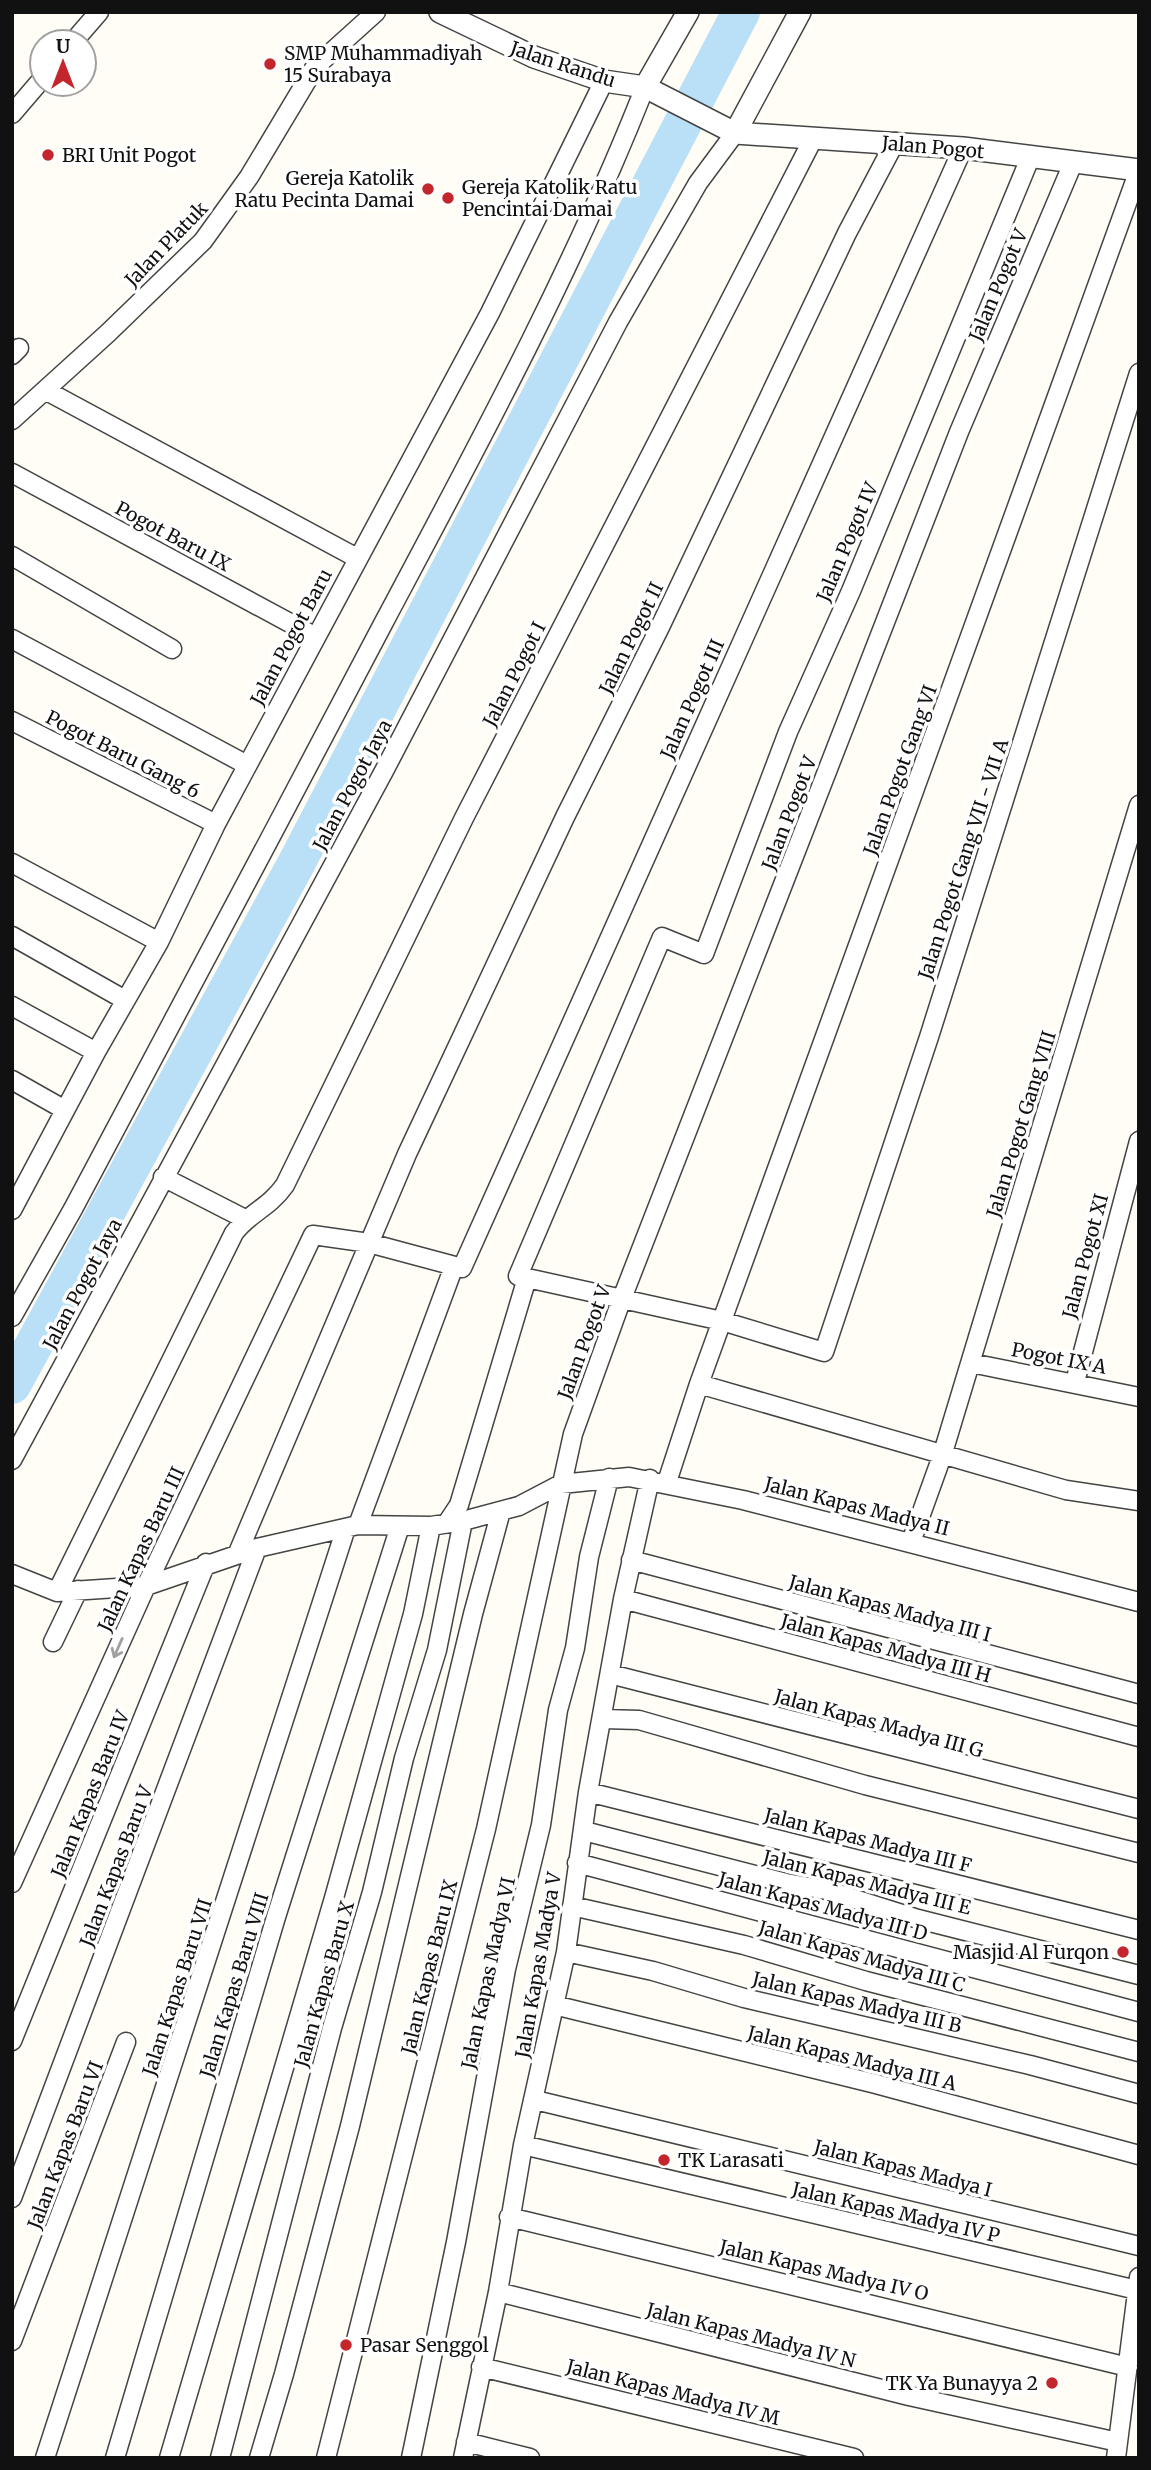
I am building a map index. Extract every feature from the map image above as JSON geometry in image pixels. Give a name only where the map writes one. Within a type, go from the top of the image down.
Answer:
[{"type":"street","points":[[85,28],[99,12]]},
{"type":"street","name":"Jalan Platuk","points":[[12,419],[202,241],[249,177],[315,67],[376,12]]},
{"type":"street","name":"Jalan Randu","points":[[440,12],[500,43],[604,81],[648,88],[731,131]]},
{"type":"street","points":[[12,1317],[79,1197],[465,471],[564,275],[648,88],[688,12]]},
{"type":"street","points":[[731,131],[800,12]]},
{"type":"street","name":"Jalan Pogot Baru","points":[[12,1210],[96,1052],[159,942],[215,824],[489,313],[604,81]]},
{"type":"street","points":[[12,114],[28,95]]},
{"type":"street","name":"Jalan Pogot","points":[[731,131],[962,148],[1139,170]]},
{"type":"street","name":"Jalan Pogot Jaya","points":[[12,1460],[384,771],[618,322],[731,131]]},
{"type":"street","name":"Jalan Pogot I","points":[[245,1219],[264,1209],[285,1185],[464,818],[813,139]]},
{"type":"street","name":"Jalan Pogot II","points":[[237,1555],[407,1154],[565,817],[660,627],[848,233],[895,142]]},
{"type":"street","name":"Jalan Pogot III","points":[[352,1527],[458,1267],[962,148]]},
{"type":"street","name":"Jalan Pogot IV","points":[[527,1278],[518,1276],[662,937],[704,954],[788,732],[851,591],[1030,158]]},
{"type":"street","name":"Jalan Pogot V","points":[[562,1484],[573,1434],[621,1301],[959,432],[1073,163]]},
{"type":"street","name":"Jalan Pogot Gang VI","points":[[659,1480],[699,1384],[1139,170]]},
{"type":"street","name":"Jalan Pogot Gang VII - VII A","points":[[722,1321],[820,1352],[825,1350],[929,1037],[1139,373]]},
{"type":"street","points":[[45,390],[357,558]]},
{"type":"street","name":"Pogot Baru IX","points":[[12,474],[314,636]]},
{"type":"street","points":[[12,556],[172,649]]},
{"type":"street","points":[[12,639],[247,765]]},
{"type":"street","name":"Pogot Baru Gang 6","points":[[12,721],[215,824]]},
{"type":"street","name":"Jalan Pogot Gang VIII","points":[[911,1542],[971,1363],[1139,805]]},
{"type":"street","points":[[12,863],[159,942]]},
{"type":"street","points":[[12,936],[125,1000]]},
{"type":"street","points":[[12,1006],[96,1052]]},
{"type":"street","points":[[12,1080],[65,1110]]},
{"type":"street","name":"Jalan Pogot XI","points":[[1074,1382],[1139,1141]]},
{"type":"street","points":[[12,1574],[57,1592],[234,1233],[245,1219],[163,1177]]},
{"type":"street","name":"Jalan Kapas Baru III","points":[[12,1883],[146,1586],[313,1235],[369,1243]]},
{"type":"street","points":[[369,1243],[458,1267]]},
{"type":"street","points":[[169,2458],[337,1885],[413,1614],[447,1523],[459,1505],[527,1278],[621,1301],[722,1321]]},
{"type":"street","name":"Pogot IX A","points":[[971,1363],[1139,1396]]},
{"type":"street","points":[[699,1384],[942,1456],[1066,1489],[1139,1501]]},
{"type":"street","name":"Jalan Kapas Madya II","points":[[57,1592],[146,1586],[206,1563],[257,1548],[352,1527],[447,1523],[519,1506],[562,1484],[608,1478],[659,1480],[1139,1602]]},
{"type":"street","name":"Jalan Kapas Madya VI","points":[[411,2458],[456,2242],[504,1981],[541,1825],[558,1710],[575,1648],[589,1557],[608,1478]]},
{"type":"street","name":"Jalan Kapas Madya V","points":[[465,2450],[498,2292],[523,2145],[566,1952],[588,1792],[604,1719],[631,1560],[659,1480]]},
{"type":"street","name":"Jalan Kapas Baru IX","points":[[326,2458],[486,1829],[562,1484]]},
{"type":"street","points":[[259,2458],[350,2126],[473,1614],[501,1511]]},
{"type":"street","name":"Jalan Kapas Baru X","points":[[219,2458],[332,2028],[372,1892],[404,1758],[437,1650],[447,1523]]},
{"type":"street","name":"Jalan Kapas Baru VIII","points":[[115,2458],[275,1917],[400,1526]]},
{"type":"street","name":"Jalan Kapas Baru VII","points":[[45,2458],[352,1527]]},
{"type":"street","name":"Jalan Kapas Baru V","points":[[12,2198],[257,1548]]},
{"type":"street","name":"Jalan Kapas Madya III I","points":[[631,1560],[1139,1695]]},
{"type":"street","name":"Jalan Kapas Baru IV","points":[[12,2041],[206,1563]]},
{"type":"street","points":[[53,1642],[78,1590]]},
{"type":"street","name":"Jalan Kapas Madya III H","points":[[623,1600],[1139,1737]]},
{"type":"street","name":"Jalan Kapas Madya III G","points":[[610,1674],[1139,1809]]},
{"type":"street","points":[[604,1719],[639,1720],[865,1785],[1139,1853]]},
{"type":"street","name":"Jalan Kapas Madya III F","points":[[588,1792],[1139,1930]]},
{"type":"street","name":"Jalan Kapas Madya III E","points":[[584,1831],[786,1883],[826,1890],[918,1919],[1139,1975]]},
{"type":"street","name":"Jalan Kapas Madya III D","points":[[577,1863],[1139,2012]]},
{"type":"street","name":"Jalan Kapas Madya III C","points":[[572,1906],[744,1945],[866,1981],[1139,2052]]},
{"type":"street","name":"Jalan Kapas Madya III B","points":[[566,1952],[653,1971],[744,1998],[1030,2065],[1139,2094]]},
{"type":"street","name":"Jalan Kapas Madya III A","points":[[554,2005],[876,2084],[1139,2155]]},
{"type":"street","name":"Jalan Kapas Baru VI","points":[[12,2341],[126,2042]]},
{"type":"street","name":"Jalan Kapas Madya I","points":[[535,2100],[1139,2246]]},
{"type":"street","name":"Jalan Kapas Madya IV P","points":[[523,2145],[1138,2283]]},
{"type":"street","name":"Jalan Kapas Madya IV O","points":[[509,2217],[1128,2367]]},
{"type":"street","points":[[1117,2450],[1138,2283]]},
{"type":"street","name":"Jalan Kapas Madya IV N","points":[[498,2292],[1117,2450]]},
{"type":"street","name":"Jalan Kapas Madya IV M","points":[[481,2367],[854,2458]]},
{"type":"street","points":[[465,2450],[530,2458]]},
{"type":"waterway","points":[[12,1385],[296,864],[741,12]]},
{"type":"place","name":"SMP Muhammadiyah 15 Surabaya","points":[[270,64]]},
{"type":"place","name":"BRI Unit Pogot","points":[[48,155]]},
{"type":"place","name":"Gereja Katolik Ratu Pecinta Damai","points":[[428,189]]},
{"type":"place","name":"Gereja Katolik Ratu Pencintai Damai","points":[[448,198]]},
{"type":"place","name":"Masjid Al Furqon","points":[[1123,1952]]},
{"type":"place","name":"TK Larasati","points":[[664,2160]]},
{"type":"place","name":"Pasar Senggol","points":[[346,2345]]},
{"type":"place","name":"TK Ya Bunayya 2","points":[[1052,2383]]}]
